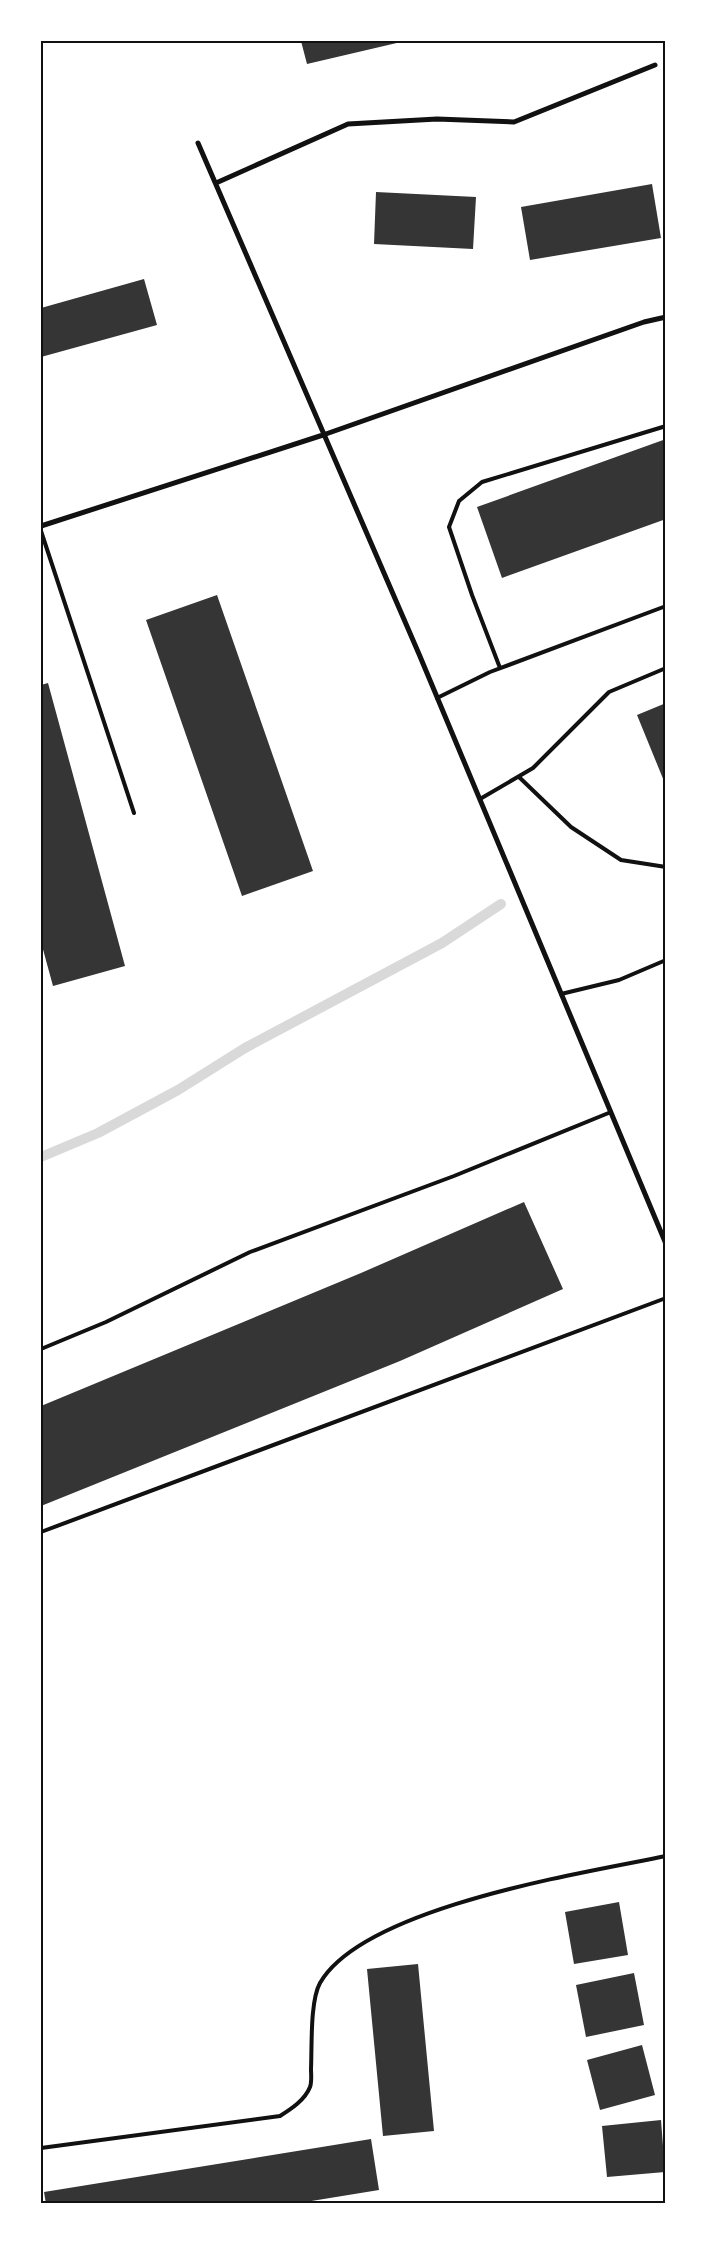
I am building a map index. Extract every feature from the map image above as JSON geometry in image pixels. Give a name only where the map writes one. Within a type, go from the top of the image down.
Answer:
[{"type":"street","points":[[216,183],[348,124],[437,119],[514,122],[654,65]]},
{"type":"street","points":[[198,143],[480,799],[666,1244]]},
{"type":"street","points":[[41,526],[323,435],[644,322],[666,317]]},
{"type":"lane","points":[[500,668],[472,595],[450,527],[459,501],[482,482],[666,426]]},
{"type":"lane","points":[[41,531],[134,813]]},
{"type":"lane","points":[[437,698],[500,668],[666,606]]},
{"type":"lane","points":[[480,799],[533,768],[609,692],[666,668]]},
{"type":"lane","points":[[519,777],[570,827],[621,860],[666,867]]},
{"type":"lane","points":[[561,994],[619,980],[666,960]]},
{"type":"lane","points":[[41,1349],[106,1322],[250,1252],[454,1176],[611,1112]]},
{"type":"lane","points":[[41,1532],[666,1298]]},
{"type":"lane","points":[[41,2148],[280,2116],[296,2106],[310,2087],[313,2013],[320,1983],[336,1964],[358,1947],[414,1916],[542,1880],[666,1856]]},
{"type":"building","points":[[301,41],[401,41],[401,42],[307,64]]},
{"type":"building","points":[[652,184],[661,238],[530,260],[521,207]]},
{"type":"building","points":[[376,192],[476,197],[473,249],[374,244]]},
{"type":"building","points":[[144,279],[157,325],[41,357],[41,308]]},
{"type":"building","points":[[666,439],[666,519],[502,578],[477,507]]},
{"type":"building","points":[[217,595],[313,871],[242,896],[146,620]]},
{"type":"building","points":[[48,683],[125,966],[53,986],[41,942],[41,685]]},
{"type":"building","points":[[666,703],[666,786],[637,715]]},
{"type":"building","points":[[524,1202],[563,1289],[400,1361],[41,1506],[41,1406],[361,1273]]},
{"type":"building","points":[[619,1902],[628,1955],[574,1964],[565,1912]]},
{"type":"building","points":[[418,1964],[434,2131],[383,2136],[367,1969]]},
{"type":"building","points":[[634,1973],[644,2025],[586,2037],[576,1985]]},
{"type":"building","points":[[642,2045],[655,2095],[600,2110],[587,2060]]},
{"type":"building","points":[[661,2120],[665,2172],[607,2177],[602,2126]]},
{"type":"building","points":[[371,2139],[379,2190],[293,2204],[46,2204],[44,2192]]},
{"type":"waterway","points":[[41,1157],[98,1133],[178,1090],[245,1048],[442,943],[501,904]]}]
